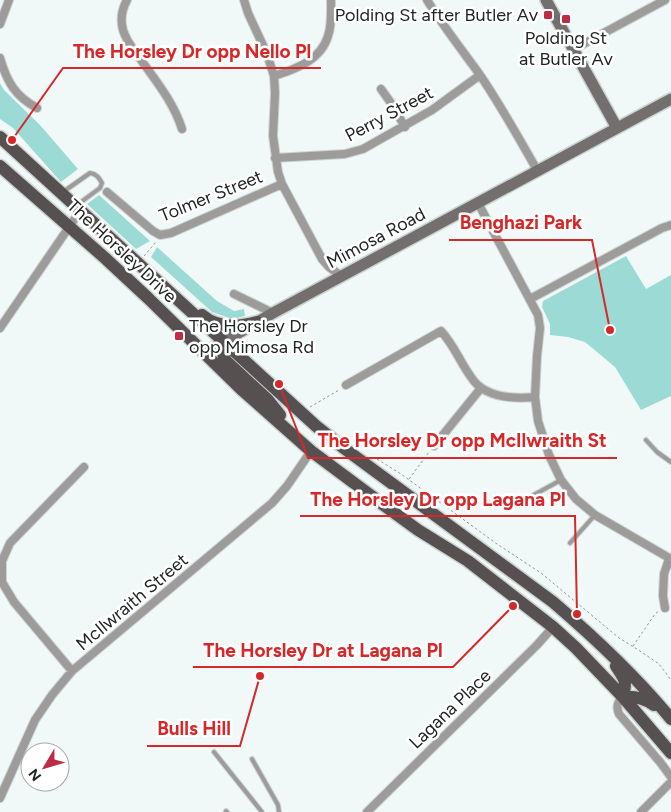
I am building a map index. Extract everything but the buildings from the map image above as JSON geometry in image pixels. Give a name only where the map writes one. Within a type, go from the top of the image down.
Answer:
[{"type":"main road","points":[[546,0],[617,128]]},
{"type":"main road","name":"Mimosa Road","points":[[204,353],[341,276],[671,99]]},
{"type":"main road","name":"The Horsley Drive","points":[[0,137],[316,426],[553,602],[605,649],[668,715]]},
{"type":"main road","name":"The Horsley Drive","points":[[0,166],[148,298],[241,389],[312,450],[384,506],[468,561],[553,627],[623,697],[671,753]]},
{"type":"main road","points":[[149,274],[183,297],[213,322],[233,326],[257,322]]},
{"type":"main road","points":[[223,341],[221,348],[226,362],[268,400],[312,450]]},
{"type":"main road","points":[[605,649],[625,680],[623,697],[640,697],[649,701],[668,715]]},
{"type":"street","points":[[0,24],[9,0]]},
{"type":"street","points":[[127,0],[123,7],[121,18],[123,30],[129,43],[167,96],[178,115],[182,129]]},
{"type":"street","points":[[244,0],[267,54],[274,76],[273,136],[275,158],[282,184],[322,260],[341,276]]},
{"type":"street","points":[[274,76],[304,65],[316,56],[323,47],[329,34],[331,0]]},
{"type":"street","points":[[428,0],[508,118],[536,170]]},
{"type":"street","points":[[574,49],[665,0]]},
{"type":"street","points":[[0,58],[4,72],[14,91],[25,102],[37,108]]},
{"type":"street","name":"Perry Street","points":[[275,158],[345,154],[363,149],[405,127],[480,76]]},
{"type":"street","points":[[381,89],[405,127]]},
{"type":"street","name":"Tolmer Street","points":[[107,192],[152,231],[160,235],[171,233],[282,184]]},
{"type":"street","points":[[478,203],[538,315],[540,328],[536,356],[535,397],[538,421],[561,480],[576,499],[595,515],[670,559],[664,574],[663,596],[665,608]]},
{"type":"street","points":[[0,328],[69,226],[78,208]]},
{"type":"street","points":[[530,299],[671,225]]},
{"type":"street","points":[[234,294],[273,313]]},
{"type":"street","points":[[346,385],[441,331],[449,340],[472,379],[481,388],[497,395],[517,398],[535,397]]},
{"type":"street","points":[[434,446],[481,388]]},
{"type":"street","name":"McIlwraith Street","points":[[0,798],[35,720],[72,671],[272,503],[312,450]]},
{"type":"street","points":[[72,671],[14,602],[2,582],[2,561],[10,542],[84,467]]},
{"type":"street","name":"Lagana Place","points":[[367,812],[553,627]]},
{"type":"street","points":[[623,697],[618,704],[619,714],[671,777]]},
{"type":"street","points":[[641,812],[671,782]]},
{"type":"lane","points":[[61,194],[90,173],[95,174],[102,184],[78,208]]},
{"type":"lane","points":[[646,440],[657,452],[671,462]]},
{"type":"lane","points":[[521,502],[561,480]]},
{"type":"lane","points":[[570,543],[595,515]]},
{"type":"lane","points":[[214,752],[262,812]]},
{"type":"lane","points":[[252,759],[278,805],[279,812]]},
{"type":"path","points":[[142,258],[160,235]]},
{"type":"path","points":[[310,408],[346,385]]},
{"type":"path","points":[[409,479],[434,446]]},
{"type":"path","points":[[372,456],[409,479],[497,544],[541,573],[619,638],[659,664],[671,680]]},
{"type":"path","points":[[633,647],[655,614],[665,608]]},
{"type":"shaded area","points":[[0,83],[4,90],[40,125],[78,169],[61,182],[13,128],[0,119]]},
{"type":"shaded area","points":[[99,195],[150,241],[136,249],[87,204]]},
{"type":"shaded area","points":[[157,247],[217,301],[234,311],[244,309],[245,316],[232,319],[212,312],[151,257]]},
{"type":"shaded area","points":[[626,256],[646,289],[671,275],[671,396],[641,410],[615,367],[585,342],[568,337],[550,335],[550,324],[542,307],[543,301]]},
{"type":"place","name":"Polding St after Butler Av","points":[[548,15]]},
{"type":"place","name":"Polding St at Butler Av","points":[[566,19]]},
{"type":"place","name":"The Horsley Dr opp Nello Pl","points":[[12,140]]},
{"type":"place","name":"Benghazi Park","points":[[610,330]]},
{"type":"place","name":"The Horsley Dr opp Mimosa Rd","points":[[179,336]]},
{"type":"place","name":"The Horsley Dr opp McIlwraith St","points":[[279,384]]},
{"type":"place","name":"The Horsley Dr at Lagana Pl","points":[[513,606]]},
{"type":"place","name":"The Horsley Dr opp Lagana Pl","points":[[577,614]]},
{"type":"place","name":"Bulls Hill","points":[[260,676]]}]
